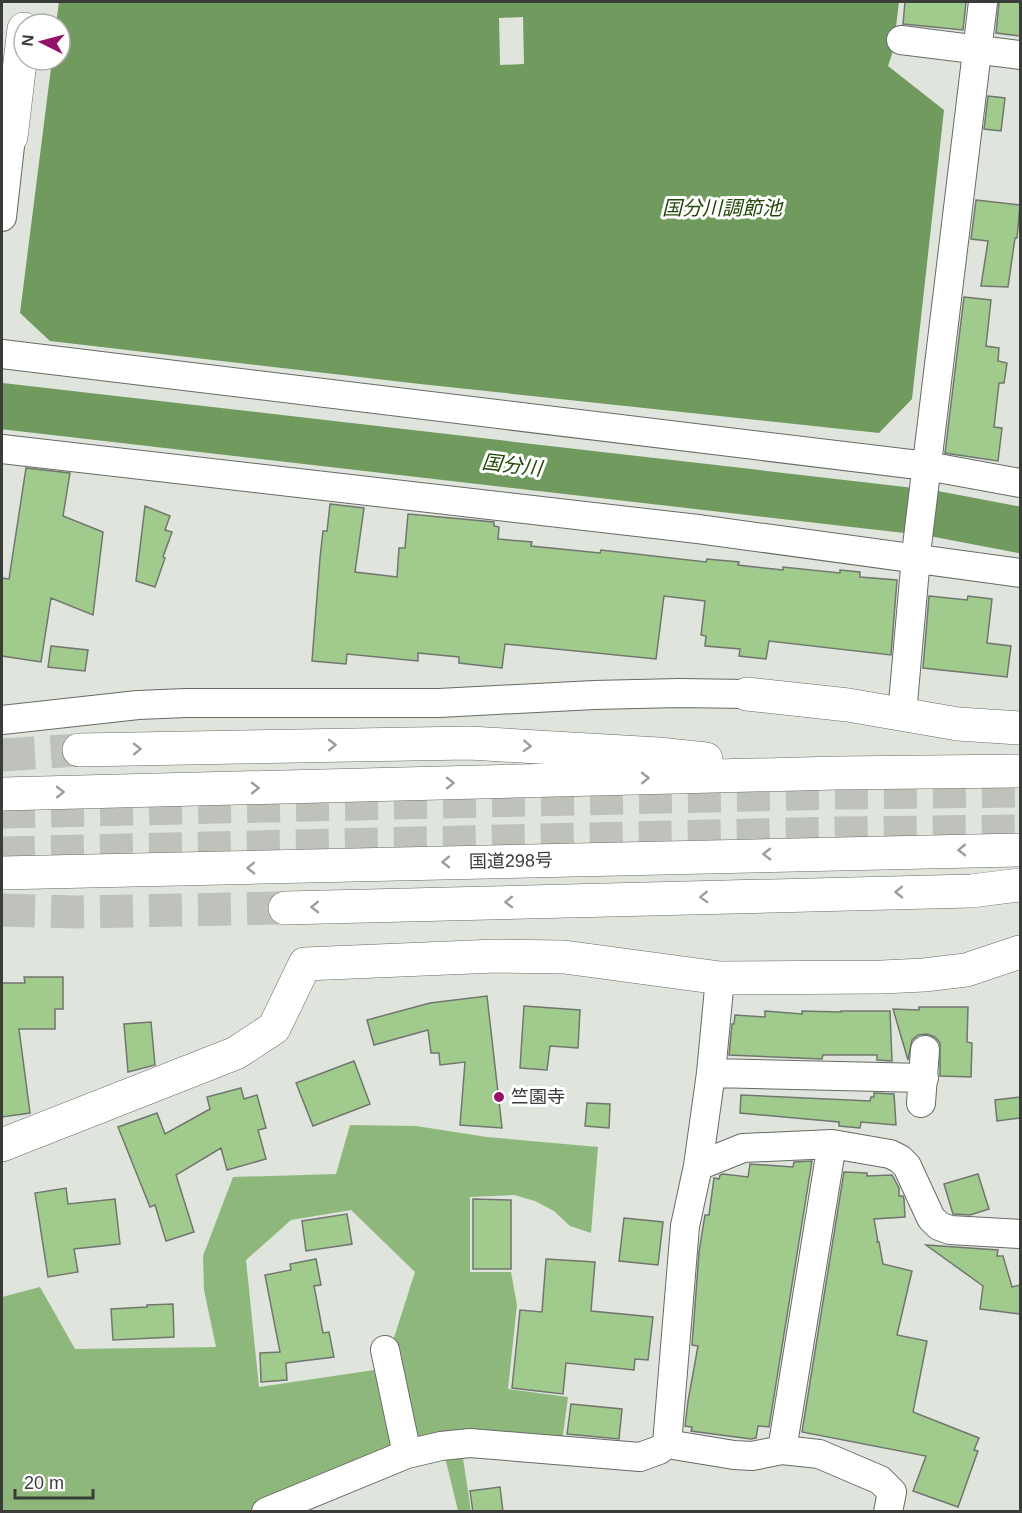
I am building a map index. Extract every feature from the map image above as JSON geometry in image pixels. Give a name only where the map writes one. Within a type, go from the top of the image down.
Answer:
[{"type":"main road","points":[[11,137],[19,72]]},
{"type":"main road","points":[[747,694],[902,714],[958,724],[1020,728]]},
{"type":"main road","points":[[79,750],[469,743],[658,754],[838,773]]},
{"type":"main road","points":[[2,794],[838,773],[1020,771]]},
{"type":"main road","name":"国道298号","points":[[2,873],[1020,849]]},
{"type":"main road","points":[[285,908],[971,891],[1020,885]]},
{"type":"main road","points":[[2,1145],[236,1053],[274,1028],[305,964],[496,956],[564,957],[720,978],[924,975],[966,970],[1020,952]]},
{"type":"street","points":[[902,714],[917,552],[983,2]]},
{"type":"street","points":[[901,40],[1020,55]]},
{"type":"street","points":[[2,217],[11,137]]},
{"type":"street","points":[[2,354],[926,473],[1020,483]]},
{"type":"street","points":[[2,449],[917,552],[1020,573]]},
{"type":"street","points":[[2,720],[138,705],[186,703],[439,703],[594,695],[747,694]]},
{"type":"street","points":[[667,1444],[685,1226],[698,1166],[711,1073],[720,978]]},
{"type":"street","points":[[711,1073],[922,1091],[925,1050]]},
{"type":"street","points":[[698,1166],[743,1148],[832,1144],[890,1154],[907,1166],[931,1218],[939,1226],[950,1230],[1020,1234]]},
{"type":"street","points":[[782,1450],[832,1144]]},
{"type":"street","points":[[385,1350],[407,1454]]},
{"type":"street","points":[[266,1512],[407,1454],[441,1446],[470,1443],[640,1457],[659,1450],[667,1444],[734,1455],[752,1456],[782,1450],[819,1454],[880,1480],[892,1492],[888,1512]]},
{"type":"shaded area","points":[[350,1125],[416,1126],[487,1137],[598,1147],[591,1233],[570,1226],[554,1211],[535,1201],[514,1195],[470,1197],[470,1272],[511,1272],[517,1305],[508,1389],[568,1397],[562,1443],[413,1447],[391,1347],[415,1272],[351,1210],[291,1220],[246,1260],[259,1387],[381,1369],[400,1449],[250,1511],[2,1512],[2,1297],[40,1287],[75,1349],[216,1347],[204,1290],[203,1256],[233,1177],[336,1174]]},
{"type":"shaded area","points":[[462,1452],[471,1511],[458,1511],[444,1453]]},
{"type":"water","name":"国分川調節池","points":[[59,2],[899,2],[893,51],[888,66],[944,110],[912,399],[879,433],[420,384],[50,341],[20,313],[50,72],[72,72],[72,12],[58,12]]},
{"type":"pier","points":[[523,17],[524,64],[500,65],[499,18]]},
{"type":"building","points":[[905,2],[966,2],[963,30],[903,24]]},
{"type":"building","points":[[999,2],[1020,2],[1020,36],[996,33]]},
{"type":"building","points":[[988,96],[1005,98],[1001,131],[984,129]]},
{"type":"building","points":[[976,200],[1020,205],[1017,238],[1015,238],[1008,287],[981,286],[988,241],[971,239]]},
{"type":"building","points":[[964,297],[991,300],[986,346],[999,348],[998,361],[1007,363],[1004,383],[999,383],[994,427],[1002,428],[998,461],[945,453]]},
{"type":"building","points":[[26,468],[70,473],[63,516],[103,532],[93,615],[51,598],[41,662],[2,656],[2,578],[9,579]]},
{"type":"building","points":[[330,504],[364,508],[355,572],[397,577],[399,548],[405,548],[408,514],[494,522],[494,526],[499,527],[498,539],[532,542],[531,546],[600,553],[601,550],[706,562],[707,559],[739,562],[738,565],[783,570],[783,567],[840,573],[840,570],[860,572],[860,577],[897,580],[891,655],[769,641],[766,659],[739,656],[740,649],[705,646],[706,636],[701,635],[705,601],[664,596],[656,659],[505,644],[502,668],[459,663],[459,657],[418,653],[418,661],[347,654],[346,664],[312,661],[323,531],[327,531]]},
{"type":"building","points":[[145,506],[170,516],[165,530],[172,532],[155,587],[136,581]]},
{"type":"building","points":[[929,596],[967,600],[968,596],[992,599],[987,643],[1011,646],[1007,677],[923,668]]},
{"type":"building","points":[[51,646],[88,650],[85,671],[48,667]]},
{"type":"building","points":[[24,977],[63,977],[63,1009],[55,1009],[55,1029],[19,1029],[30,1113],[2,1117],[2,983],[25,983]]},
{"type":"building","points":[[487,996],[502,1128],[460,1125],[465,1062],[440,1065],[439,1053],[431,1053],[428,1030],[374,1045],[367,1020],[430,1003]]},
{"type":"building","points":[[524,1006],[580,1010],[578,1048],[550,1046],[547,1070],[520,1068]]},
{"type":"building","points":[[919,1007],[968,1007],[967,1042],[972,1043],[971,1077],[940,1076],[940,1043],[935,1037],[927,1034],[918,1035],[912,1040],[908,1060],[893,1009],[919,1010]]},
{"type":"building","points":[[765,1011],[802,1014],[802,1011],[890,1011],[892,1061],[877,1060],[877,1055],[823,1055],[822,1059],[729,1055],[735,1015],[765,1017]]},
{"type":"building","points":[[151,1022],[155,1065],[128,1072],[124,1024]]},
{"type":"building","points":[[354,1061],[370,1104],[313,1126],[296,1083]]},
{"type":"building","points":[[241,1088],[244,1099],[257,1095],[266,1128],[258,1130],[266,1159],[227,1170],[221,1148],[176,1175],[194,1232],[166,1241],[155,1205],[150,1207],[118,1127],[157,1113],[165,1134],[210,1109],[207,1097]]},
{"type":"building","points":[[874,1093],[894,1094],[896,1125],[861,1122],[860,1128],[839,1126],[839,1122],[740,1113],[741,1095],[870,1101]]},
{"type":"building","points":[[1020,1097],[1020,1118],[997,1121],[995,1100]]},
{"type":"building","points":[[587,1103],[610,1104],[609,1128],[585,1126]]},
{"type":"building","points":[[812,1161],[769,1427],[758,1426],[756,1438],[751,1439],[691,1431],[692,1427],[685,1426],[698,1346],[692,1345],[699,1252],[705,1215],[709,1215],[714,1178],[719,1179],[723,1174],[748,1177],[750,1164],[793,1167],[794,1162]]},
{"type":"building","points":[[844,1172],[867,1173],[867,1176],[892,1175],[899,1188],[899,1196],[903,1196],[905,1217],[874,1219],[883,1264],[912,1271],[897,1335],[927,1341],[913,1412],[979,1438],[974,1450],[978,1451],[958,1507],[913,1491],[926,1456],[802,1432]]},
{"type":"building","points":[[978,1174],[989,1209],[970,1215],[953,1214],[944,1184]]},
{"type":"building","points":[[66,1188],[68,1204],[115,1199],[120,1244],[74,1249],[78,1272],[48,1277],[35,1193]]},
{"type":"building","points":[[473,1199],[511,1200],[511,1269],[473,1269]]},
{"type":"building","points":[[347,1214],[352,1244],[306,1251],[302,1221]]},
{"type":"building","points":[[624,1218],[663,1222],[658,1265],[619,1261]]},
{"type":"building","points":[[926,1245],[998,1250],[997,1256],[1003,1256],[1012,1287],[1020,1285],[1020,1314],[980,1309],[983,1286]]},
{"type":"building","points":[[316,1259],[321,1285],[314,1286],[323,1333],[329,1332],[334,1357],[286,1363],[287,1380],[261,1382],[260,1353],[280,1352],[265,1275],[291,1270],[290,1264]]},
{"type":"building","points":[[546,1259],[595,1262],[591,1311],[653,1317],[648,1360],[635,1359],[634,1370],[566,1363],[563,1394],[512,1388],[520,1310],[542,1312]]},
{"type":"building","points":[[173,1304],[174,1337],[113,1340],[111,1309]]},
{"type":"building","points":[[571,1404],[622,1409],[619,1439],[567,1434]]},
{"type":"building","points":[[500,1487],[503,1512],[473,1512],[470,1491]]},
{"type":"waterway","name":"国分川","points":[[2,406],[931,513],[1020,530]]},
{"type":"tunnel","points":[[2,755],[79,750]]},
{"type":"tunnel","points":[[2,812],[1020,791]]},
{"type":"tunnel","points":[[2,853],[837,833],[1020,831]]},
{"type":"tunnel","points":[[2,910],[76,912],[285,908]]},
{"type":"place","name":"竺園寺","points":[[499,1097]]}]
